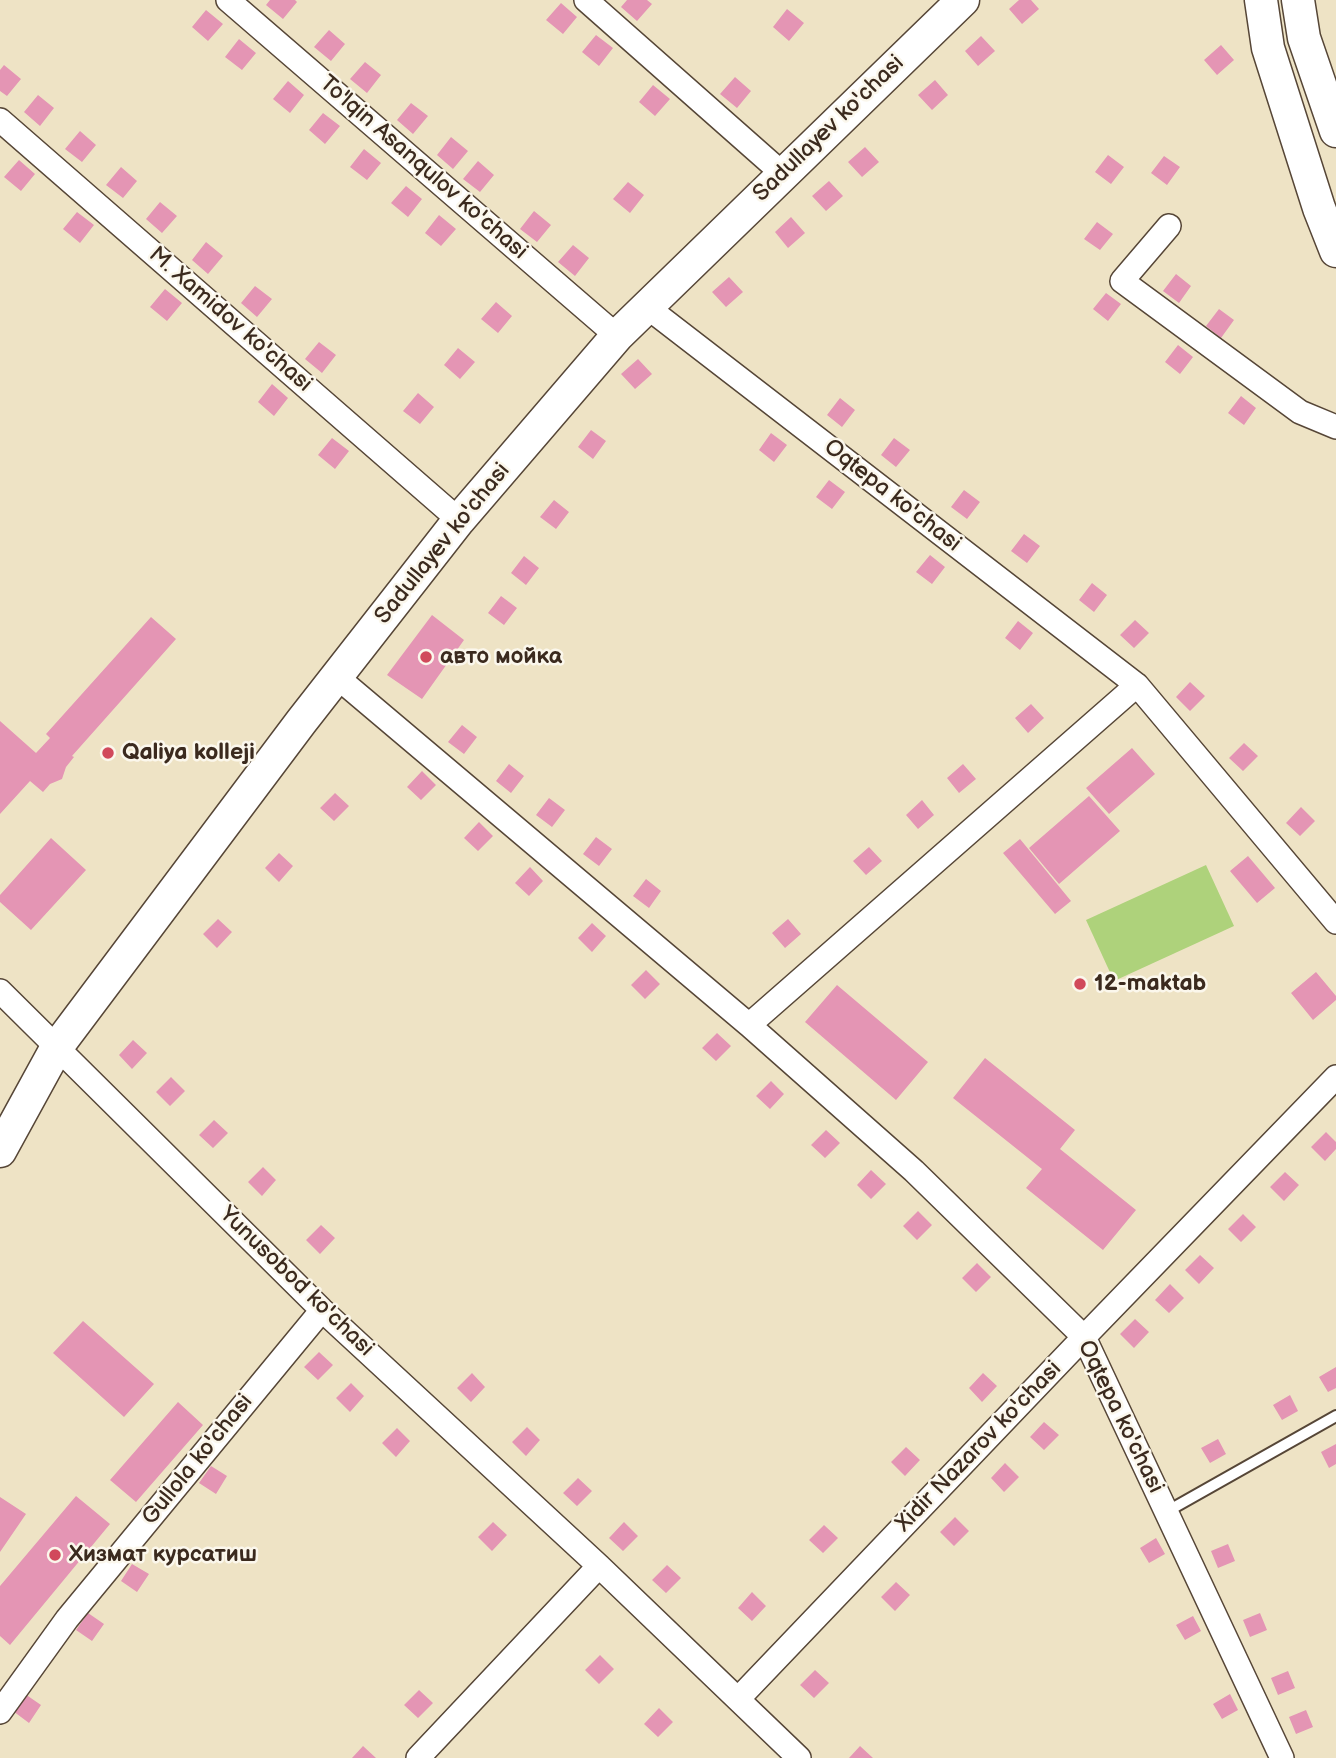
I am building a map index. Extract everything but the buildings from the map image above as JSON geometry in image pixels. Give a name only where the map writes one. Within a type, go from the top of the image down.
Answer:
[{"type":"main road","name":"Sadullayev ko'chasi","points":[[0,1151],[57,1047],[301,722],[460,520],[617,336],[963,0]]},
{"type":"main road","points":[[1261,0],[1268,48],[1319,208],[1336,251]]},
{"type":"main road","points":[[1298,0],[1304,38],[1336,131]]},
{"type":"street","name":"To'lqin Asanqulov ko'chasi","points":[[228,0],[617,336]]},
{"type":"street","points":[[586,0],[783,173]]},
{"type":"street","name":"M. Xamidov ko'chasi","points":[[0,120],[460,520]]},
{"type":"street","points":[[1169,226],[1122,281],[1300,412],[1336,427]]},
{"type":"street","name":"Oqtepa ko'chasi","points":[[647,307],[1138,685],[1336,922]]},
{"type":"street","name":"Oqtepa ko'chasi","points":[[337,677],[749,1025],[914,1171],[1084,1337],[1282,1758]]},
{"type":"street","points":[[749,1025],[1138,685]]},
{"type":"street","name":"Yunusobod ko'chasi","points":[[0,991],[322,1310],[740,1698],[799,1758]]},
{"type":"street","name":"Xidir Nazarov ko'chasi","points":[[740,1698],[1336,1077]]},
{"type":"street","name":"Gullola ko'chasi","points":[[0,1712],[67,1619],[322,1310]]},
{"type":"street","points":[[418,1758],[599,1566]]},
{"type":"lane","points":[[1166,1512],[1336,1416]]},
{"type":"green space","points":[[1206,865],[1234,926],[1114,981],[1086,920]]},
{"type":"place","name":"авто мойка","points":[[426,657]]},
{"type":"place","name":"Qaliya kolleji","points":[[108,753]]},
{"type":"place","name":"12-maktab","points":[[1080,984]]},
{"type":"place","name":"Хизмат курсатиш","points":[[55,1555]]}]
